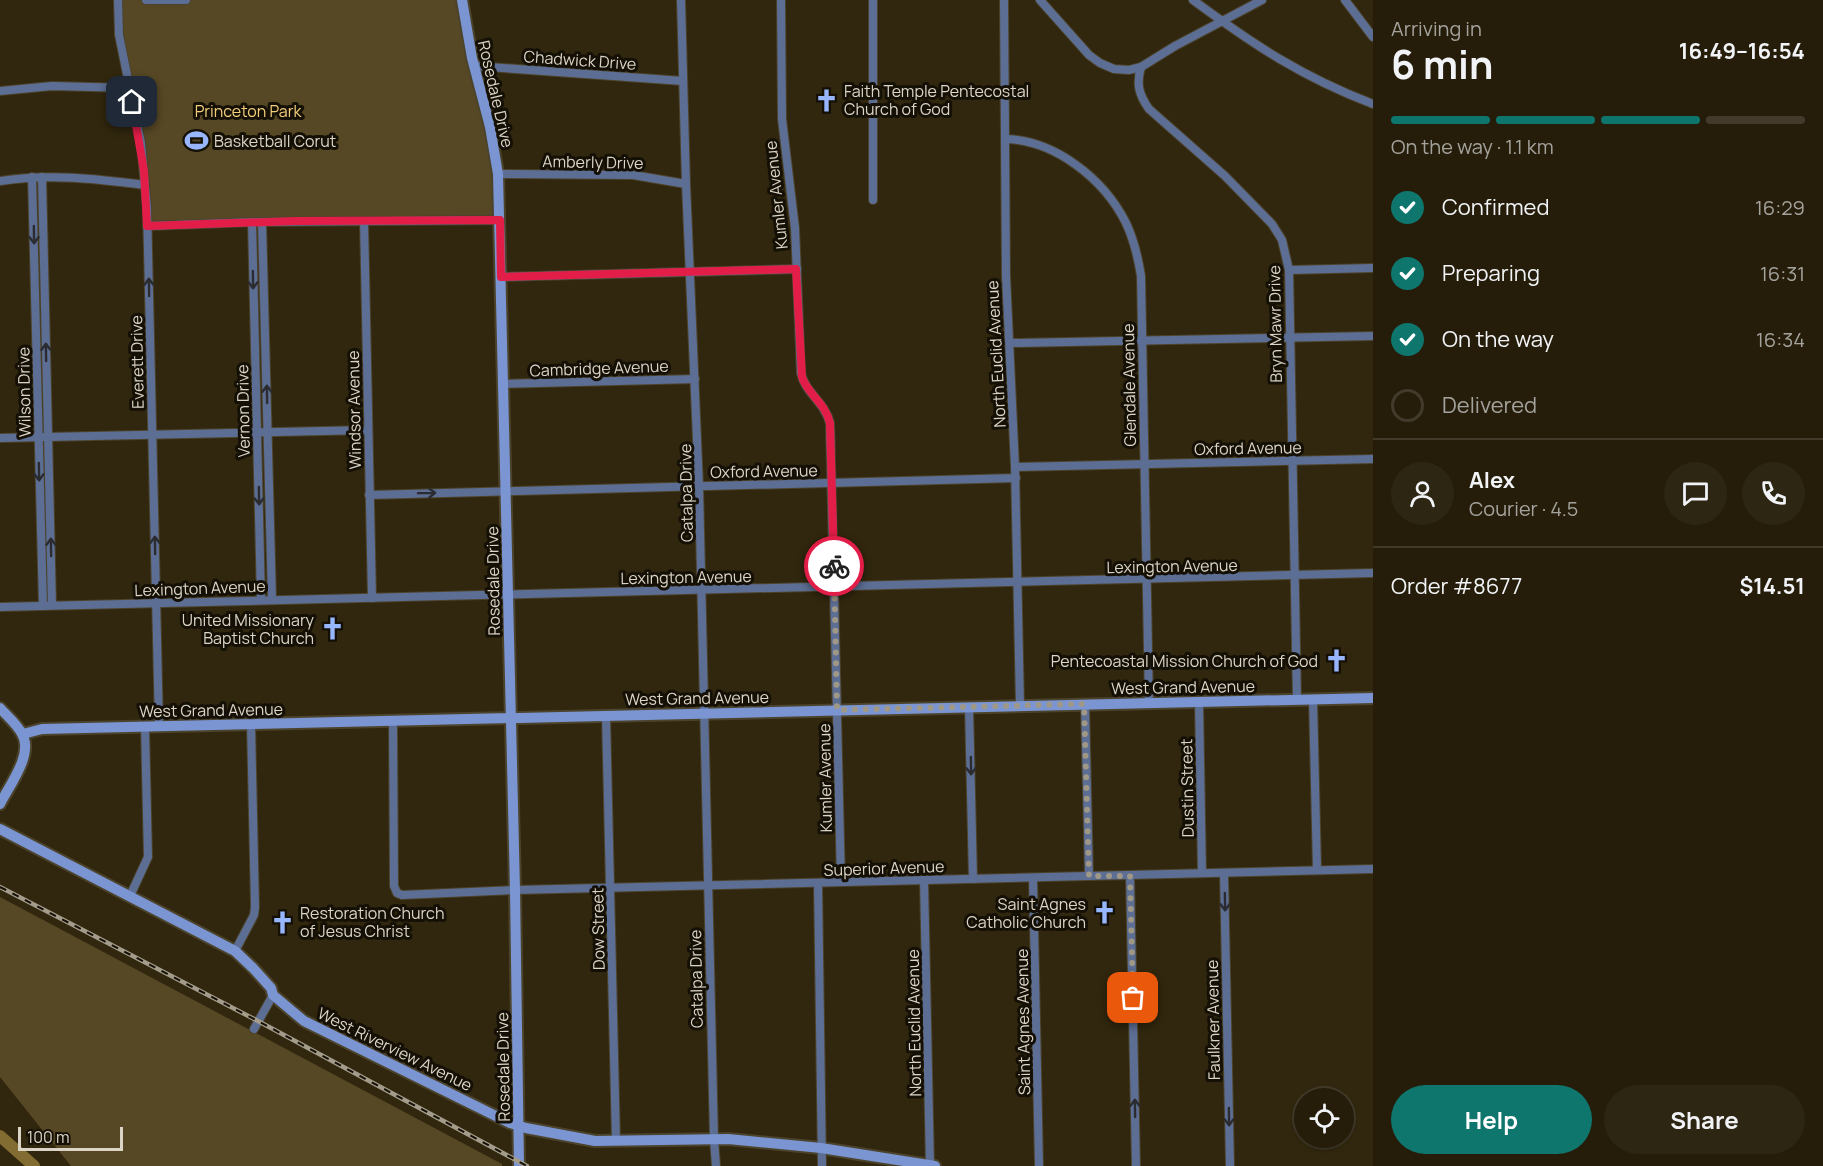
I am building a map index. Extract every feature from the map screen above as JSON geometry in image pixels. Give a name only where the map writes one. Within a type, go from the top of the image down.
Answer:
[{"type":"street","name":"Everett Drive","points":[[118,0],[119,36],[141,143],[145,185],[159,726]]},
{"type":"street","points":[[146,0],[186,0]]},
{"type":"street","name":"Rosedale Drive","points":[[462,0],[466,32],[490,127],[498,174],[520,1126],[519,1166]]},
{"type":"street","name":"Catalpa Drive","points":[[681,0],[686,184],[699,486],[716,1166]]},
{"type":"street","name":"Kumler Avenue","points":[[781,0],[782,119],[794,207],[802,377],[824,407],[831,429],[841,882]]},
{"type":"street","points":[[873,0],[873,200]]},
{"type":"street","name":"North Euclid Avenue","points":[[1004,0],[1006,276],[1016,478],[1020,706]]},
{"type":"street","points":[[1040,0],[1089,55],[1114,69],[1129,70],[1141,67],[1175,46],[1262,0]]},
{"type":"street","points":[[1193,0],[1246,39],[1296,70],[1373,104]]},
{"type":"street","points":[[1345,0],[1373,37]]},
{"type":"street","name":"Chadwick Drive","points":[[475,66],[683,81]]},
{"type":"street","name":"Bryn Mawr Drive","points":[[1141,67],[1138,87],[1141,98],[1149,109],[1225,176],[1275,228],[1285,248],[1290,337],[1297,699]]},
{"type":"street","points":[[0,91],[52,86],[130,88]]},
{"type":"street","name":"Glendale Avenue","points":[[1005,140],[1030,143],[1063,157],[1094,180],[1116,207],[1129,230],[1138,255],[1141,276],[1149,703]]},
{"type":"street","name":"Amberly Drive","points":[[498,174],[633,175],[686,184]]},
{"type":"street","points":[[0,181],[32,177],[82,177],[145,185]]},
{"type":"street","name":"Wilson Drive","points":[[32,177],[43,606]]},
{"type":"street","name":"Wilson Drive","points":[[42,177],[52,605]]},
{"type":"street","points":[[147,226],[252,222],[500,220]]},
{"type":"street","name":"Windsor Avenue","points":[[363,221],[372,598]]},
{"type":"street","name":"Vernon Drive","points":[[252,222],[261,600]]},
{"type":"street","name":"Vernon Drive","points":[[262,222],[272,599]]},
{"type":"street","points":[[1288,270],[1373,268]]},
{"type":"street","points":[[501,277],[796,269]]},
{"type":"street","points":[[1010,343],[1373,336]]},
{"type":"street","name":"Cambridge Avenue","points":[[503,384],[695,378]]},
{"type":"street","points":[[0,438],[368,430]]},
{"type":"street","name":"Oxford Avenue","points":[[1015,467],[1373,459]]},
{"type":"street","name":"Oxford Avenue","points":[[369,495],[1016,478]]},
{"type":"street","name":"Lexington Avenue","points":[[0,607],[1373,573]]},
{"type":"street","name":"West Grand Avenue","points":[[23,734],[42,729],[1373,698]]},
{"type":"street","points":[[1313,699],[1317,869]]},
{"type":"street","name":"Dustin Street","points":[[1199,702],[1202,873]]},
{"type":"street","points":[[1084,704],[1089,876]]},
{"type":"street","points":[[969,707],[973,879]]},
{"type":"street","points":[[0,708],[23,734],[25,744],[24,757],[0,804]]},
{"type":"street","name":"Dow Street","points":[[606,716],[616,1141]]},
{"type":"street","name":"Superior Avenue","points":[[393,721],[394,886],[396,893],[402,895],[515,890],[1373,868]]},
{"type":"street","points":[[235,951],[253,916],[255,907],[250,724]]},
{"type":"street","points":[[130,896],[148,857],[145,727]]},
{"type":"street","name":"West Riverview Avenue","points":[[0,829],[235,951],[271,988],[273,994],[304,1021],[520,1126],[595,1141],[714,1138],[821,1148],[932,1166]]},
{"type":"street","name":"Faulkner Avenue","points":[[1224,873],[1230,1166]]},
{"type":"street","points":[[1130,876],[1136,1166]]},
{"type":"street","name":"Saint Agnes Avenue","points":[[1032,878],[1039,1166]]},
{"type":"street","name":"North Euclid Avenue","points":[[924,880],[932,1166]]},
{"type":"street","points":[[818,883],[822,1166]]},
{"type":"street","points":[[254,1029],[273,994]]},
{"type":"green space","name":"Princeton Park","points":[[119,0],[462,0],[490,127],[500,220],[147,226]]},
{"type":"green space","points":[[0,897],[502,1166],[71,1166],[0,1077]]},
{"type":"waterway","points":[[0,1136],[34,1166]]},
{"type":"railway","points":[[0,887],[258,1021],[527,1166]]},
{"type":"way so far","points":[[834,566],[837,710],[1084,704],[1089,876],[1130,876],[1133,998]]},
{"type":"place","name":"Faith Temple Pentecostal Church of God","points":[[826,100]]},
{"type":"place","name":"Basketball Corut","points":[[196,141]]},
{"type":"place","name":"United Missionary Baptist Church","points":[[332,629]]},
{"type":"place","name":"Pentecoastal Mission Church of God","points":[[1336,661]]},
{"type":"place","name":"Saint Agnes Catholic Church","points":[[1104,913]]},
{"type":"place","name":"Restoration Church of Jesus Christ","points":[[282,922]]},
{"type":"route","points":[[132,102],[141,143],[147,226],[295,221],[500,220],[501,277],[796,269],[802,377],[824,407],[830,423],[834,566]]}]
